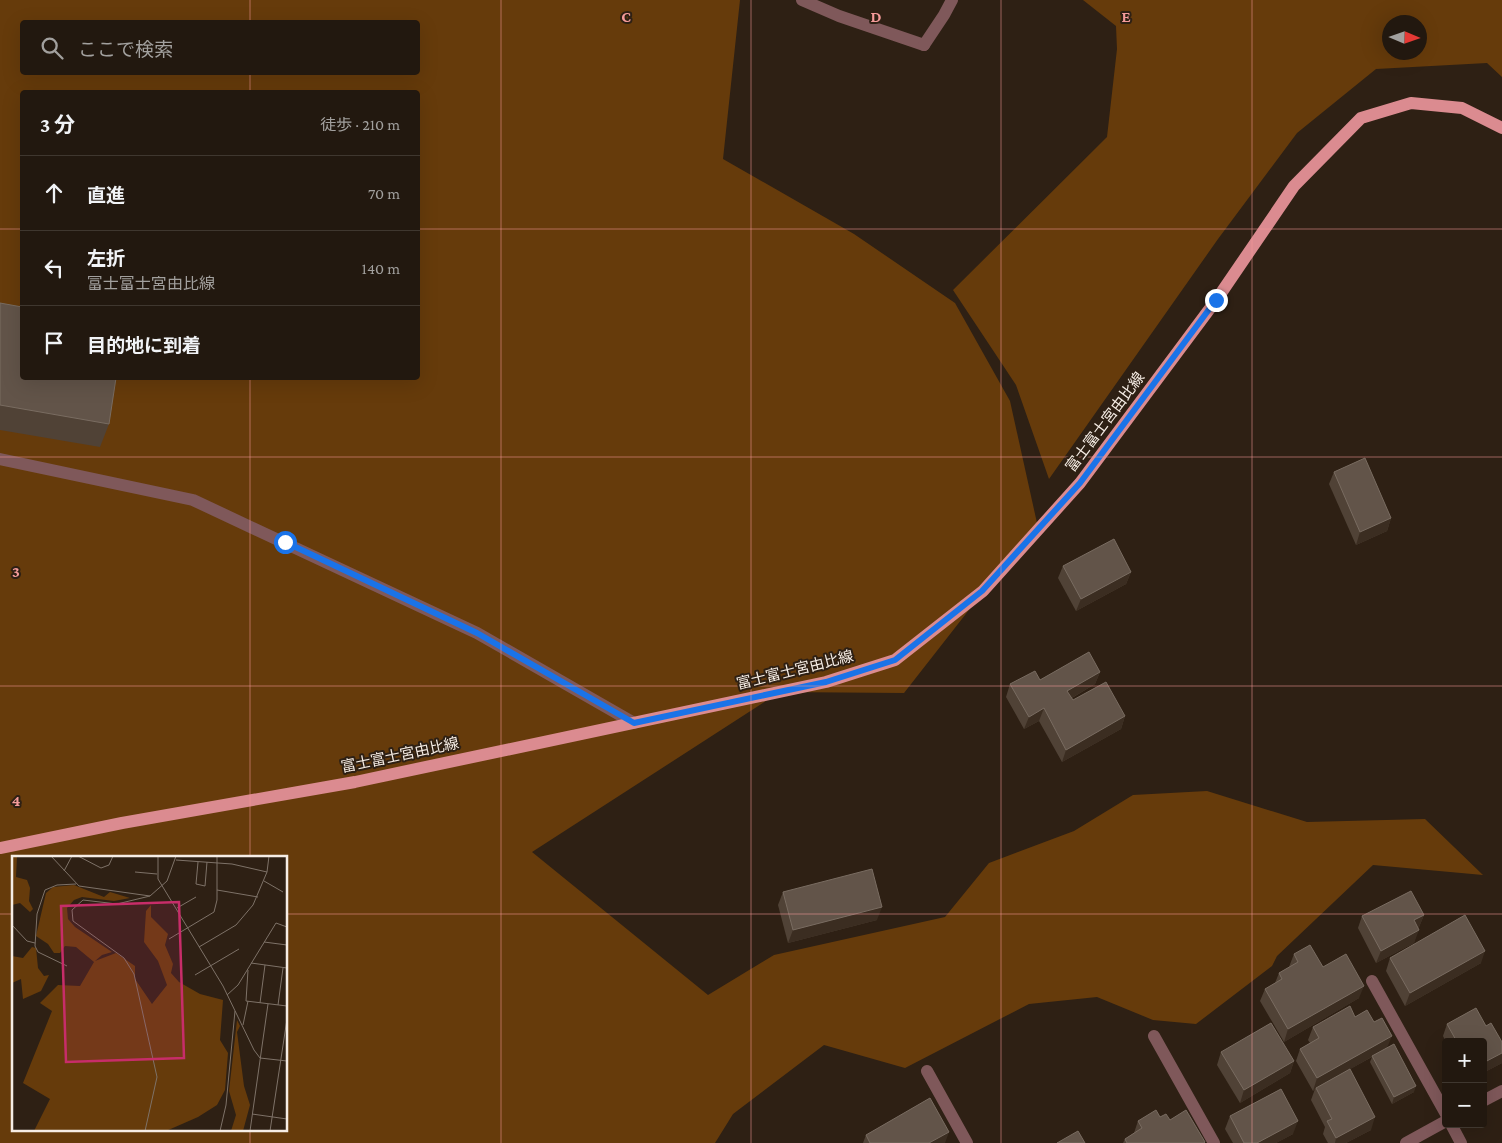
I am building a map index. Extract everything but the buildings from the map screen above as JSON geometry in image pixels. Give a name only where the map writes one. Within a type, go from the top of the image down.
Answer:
[{"type":"main road","name":"富士富士宮由比線","points":[[0,848],[122,823],[355,782],[826,682],[895,660],[982,591],[1080,483],[1216,300],[1294,186],[1361,118],[1411,103],[1462,108],[1502,128]]},
{"type":"street","points":[[802,0],[839,16],[924,45],[952,0]]},
{"type":"street","points":[[0,459],[193,500],[477,633],[634,723]]},
{"type":"street","points":[[1372,981],[1442,1107]]},
{"type":"street","points":[[1154,1036],[1214,1143]]},
{"type":"street","points":[[927,1071],[967,1143]]},
{"type":"street","points":[[1487,1099],[1502,1091]]},
{"type":"street","points":[[1406,1143],[1442,1123]]},
{"type":"street","points":[[1453,1128],[1461,1143]]},
{"type":"shaded area","points":[[0,0],[740,0],[723,159],[854,234],[955,303],[1010,401],[1037,523],[904,693],[780,692],[532,852],[708,995],[774,955],[945,917],[989,863],[1074,831],[1133,795],[1207,791],[1307,822],[1425,819],[1483,875],[1373,865],[1277,956],[1272,966],[1196,1024],[1153,1020],[1097,997],[1029,1004],[905,1068],[824,1045],[733,1114],[715,1143],[0,1143]]},
{"type":"shaded area","points":[[1083,0],[1502,0],[1502,77],[1487,63],[1376,69],[1297,133],[1218,239],[1049,479],[1016,385],[953,290],[1107,137],[1117,49],[1116,26]]},
{"type":"route","points":[[285,542],[477,633],[634,723],[826,682],[895,660],[982,591],[1080,483],[1216,300]]}]
